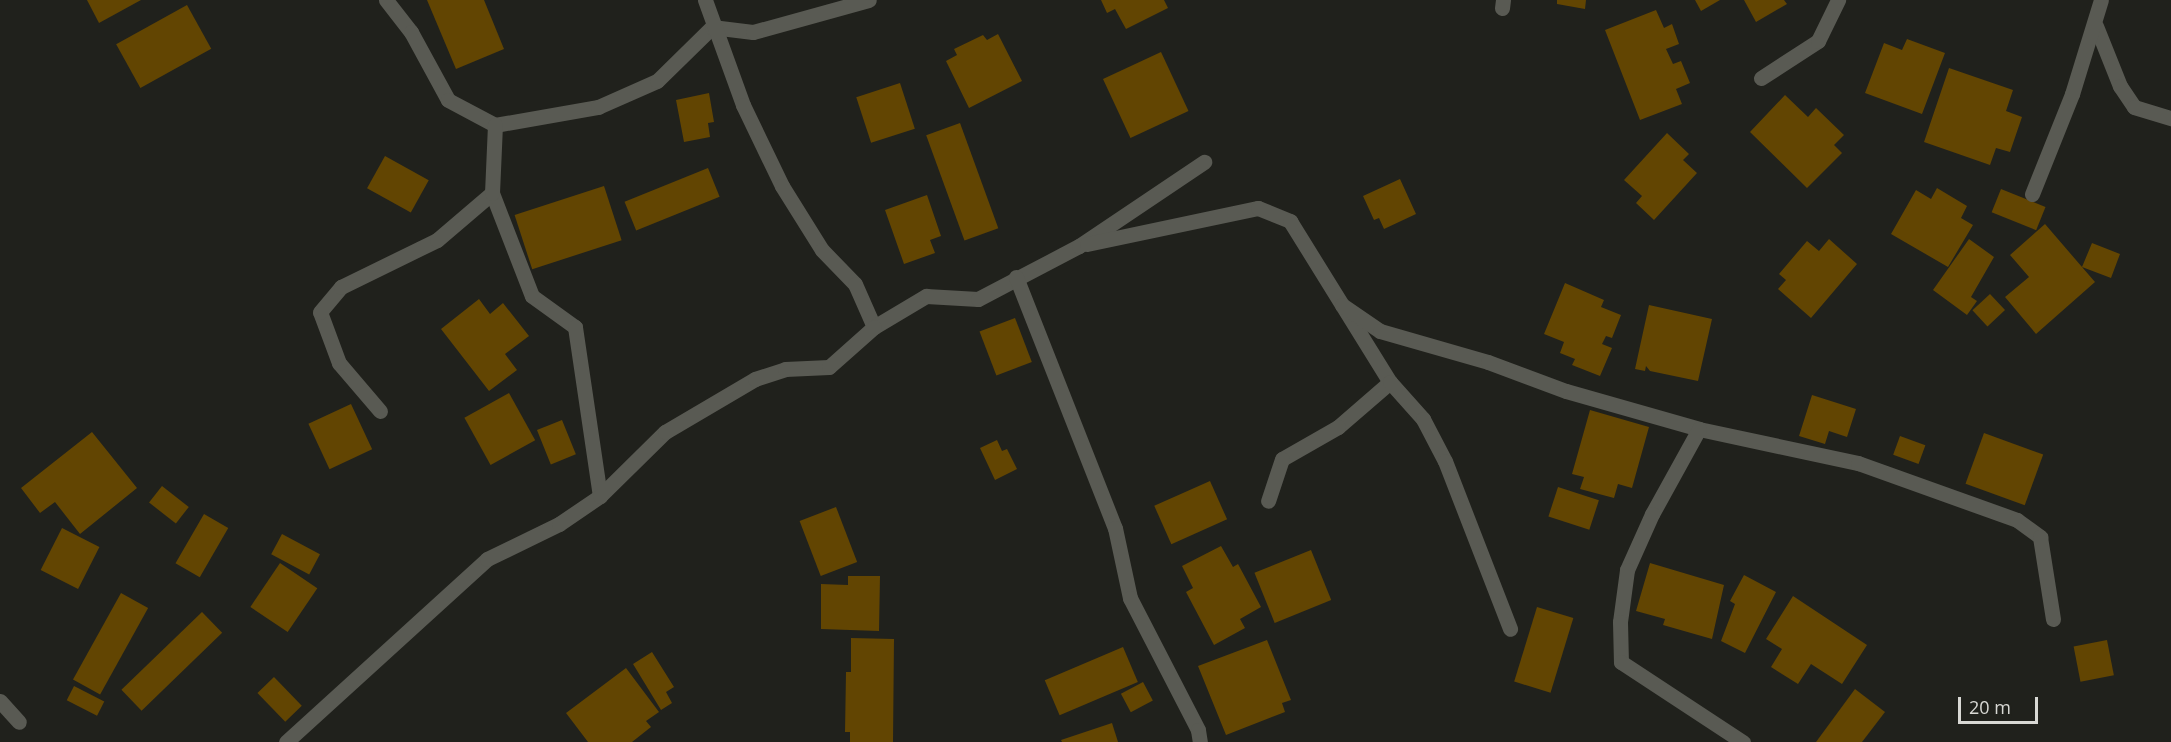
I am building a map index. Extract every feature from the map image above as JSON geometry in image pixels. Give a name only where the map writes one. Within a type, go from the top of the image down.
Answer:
[{"type":"street","points":[[386,0],[411,32],[448,100],[495,125],[598,106],[657,81],[712,27]]},
{"type":"street","points":[[705,0],[712,27],[782,186],[822,250],[855,284],[874,327]]},
{"type":"street","points":[[712,27],[753,32],[869,0]]},
{"type":"street","points":[[1761,78],[1818,40],[1838,0]]},
{"type":"street","points":[[2032,194],[2096,26],[2102,0]]},
{"type":"street","points":[[2096,26],[2120,86],[2134,107],[2171,118]]},
{"type":"street","points":[[495,125],[492,193],[531,296],[575,327],[600,496]]},
{"type":"street","points":[[286,742],[487,559],[560,524],[600,496],[665,432],[706,405],[755,379],[785,369],[829,367],[874,327],[926,296],[978,299],[1016,277],[1079,246],[1204,162]]},
{"type":"street","points":[[380,411],[339,363],[320,312],[341,287],[436,240],[492,193]]},
{"type":"street","points":[[1079,246],[1258,208],[1290,221],[1390,382],[1423,419],[1445,461],[1510,629]]},
{"type":"street","points":[[1016,277],[1115,528],[1130,598],[1198,730],[1200,742]]},
{"type":"street","points":[[1342,305],[1380,331],[1699,429],[1858,463],[2017,520],[2040,537],[2053,619]]},
{"type":"street","points":[[1268,501],[1282,459],[1338,427],[1390,382]]},
{"type":"street","points":[[1699,429],[1627,570],[1620,622],[1621,662],[1743,742]]},
{"type":"street","points":[[0,701],[19,722]]},
{"type":"building","points":[[87,0],[141,0],[99,23]]},
{"type":"building","points":[[427,0],[484,0],[504,49],[456,69]]},
{"type":"building","points":[[1101,0],[1164,0],[1168,8],[1126,29],[1115,9],[1107,13]]},
{"type":"building","points":[[1557,0],[1586,0],[1585,9],[1557,4]]},
{"type":"building","points":[[1695,0],[1720,0],[1701,11]]},
{"type":"building","points":[[1744,0],[1784,0],[1787,4],[1756,22]]},
{"type":"building","points":[[187,5],[211,49],[140,88],[116,44]]},
{"type":"building","points":[[1656,10],[1664,28],[1672,24],[1679,44],[1666,49],[1673,64],[1681,61],[1690,83],[1676,89],[1682,104],[1640,120],[1605,30]]},
{"type":"building","points":[[998,34],[1022,81],[969,108],[946,61],[957,55],[954,49],[983,35],[987,40]]},
{"type":"building","points":[[1907,39],[1945,53],[1922,114],[1865,93],[1884,43],[1902,50]]},
{"type":"building","points":[[1161,52],[1188,111],[1130,138],[1103,79]]},
{"type":"building","points":[[1949,68],[2013,90],[2006,111],[2022,117],[2010,152],[1996,148],[1990,165],[1924,142]]},
{"type":"building","points":[[900,83],[915,129],[871,143],[856,97]]},
{"type":"building","points":[[709,93],[714,122],[708,123],[710,137],[684,142],[676,100]]},
{"type":"building","points":[[1785,95],[1808,117],[1816,108],[1844,135],[1834,145],[1842,153],[1807,188],[1750,132]]},
{"type":"building","points":[[960,123],[998,228],[964,241],[926,135]]},
{"type":"building","points":[[1667,133],[1689,154],[1683,160],[1697,173],[1654,220],[1636,203],[1642,196],[1624,180]]},
{"type":"building","points":[[385,156],[429,180],[411,213],[367,188]]},
{"type":"building","points":[[708,168],[720,197],[636,230],[625,202]]},
{"type":"building","points":[[1400,179],[1416,214],[1384,229],[1379,218],[1374,220],[1363,196]]},
{"type":"building","points":[[604,186],[622,240],[532,269],[515,215]]},
{"type":"building","points":[[1937,188],[1967,206],[1961,218],[1973,225],[1948,267],[1891,234],[1916,190],[1931,199]]},
{"type":"building","points":[[2001,189],[2046,207],[2036,230],[1992,212]]},
{"type":"building","points":[[927,195],[941,236],[930,240],[935,253],[904,264],[885,210]]},
{"type":"building","points":[[2045,224],[2095,282],[2036,334],[2005,297],[2029,277],[2010,255]]},
{"type":"building","points":[[1829,239],[1857,264],[1811,318],[1778,289],[1786,280],[1779,274],[1807,241],[1819,251]]},
{"type":"building","points":[[1969,239],[1994,257],[1971,297],[1977,301],[1967,315],[1933,290]]},
{"type":"building","points":[[2092,243],[2120,254],[2111,278],[2082,267]]},
{"type":"building","points":[[1565,283],[1604,300],[1601,307],[1621,315],[1612,338],[1606,336],[1602,344],[1612,348],[1600,376],[1572,365],[1575,359],[1560,353],[1564,342],[1544,334]]},
{"type":"building","points":[[1990,294],[2005,310],[1987,326],[1972,310]]},
{"type":"building","points":[[479,299],[490,314],[503,303],[529,336],[505,354],[517,370],[489,391],[441,329]]},
{"type":"building","points":[[1649,305],[1712,319],[1698,381],[1650,371],[1646,366],[1645,371],[1635,369]]},
{"type":"building","points":[[1015,318],[1032,362],[996,375],[980,332]]},
{"type":"building","points":[[509,393],[535,440],[491,465],[464,418]]},
{"type":"building","points":[[1812,395],[1856,409],[1847,437],[1829,431],[1825,444],[1799,436]]},
{"type":"building","points":[[351,404],[372,449],[330,469],[308,424]]},
{"type":"building","points":[[1590,410],[1649,427],[1632,488],[1618,484],[1614,498],[1580,489],[1584,477],[1572,474]]},
{"type":"building","points":[[562,420],[576,454],[551,464],[537,430]]},
{"type":"building","points":[[92,432],[137,488],[80,534],[55,502],[40,513],[21,488]]},
{"type":"building","points":[[1984,433],[2043,455],[2025,505],[1966,484]]},
{"type":"building","points":[[1900,436],[1925,445],[1919,464],[1893,455]]},
{"type":"building","points":[[997,440],[1002,451],[1007,449],[1017,469],[995,480],[980,448]]},
{"type":"building","points":[[1210,481],[1227,519],[1171,544],[1154,506]]},
{"type":"building","points":[[162,486],[189,507],[176,523],[149,503]]},
{"type":"building","points":[[1558,487],[1599,500],[1589,530],[1548,516]]},
{"type":"building","points":[[836,507],[857,562],[821,576],[800,521]]},
{"type":"building","points":[[204,514],[228,528],[200,577],[176,563]]},
{"type":"building","points":[[62,528],[99,547],[78,589],[41,570]]},
{"type":"building","points":[[282,534],[320,554],[309,574],[271,554]]},
{"type":"building","points":[[1221,546],[1233,567],[1238,564],[1261,607],[1240,619],[1245,628],[1214,645],[1186,592],[1193,588],[1182,566]]},
{"type":"building","points":[[1311,550],[1331,600],[1275,623],[1254,573]]},
{"type":"building","points":[[280,563],[317,588],[288,632],[250,607]]},
{"type":"building","points":[[1650,563],[1724,585],[1712,639],[1663,625],[1665,619],[1636,611]]},
{"type":"building","points":[[1744,575],[1776,592],[1745,653],[1721,641],[1735,604],[1730,601]]},
{"type":"building","points":[[848,576],[880,576],[879,631],[821,629],[821,584],[848,585]]},
{"type":"building","points":[[121,593],[148,608],[100,695],[73,680]]},
{"type":"building","points":[[1793,596],[1867,645],[1842,684],[1811,664],[1798,684],[1771,667],[1782,649],[1766,639]]},
{"type":"building","points":[[1537,607],[1573,618],[1551,693],[1514,682]]},
{"type":"building","points":[[202,612],[222,633],[142,711],[121,690]]},
{"type":"building","points":[[851,638],[894,639],[893,742],[850,742],[850,732],[845,732],[846,672],[851,672]]},
{"type":"building","points":[[1267,640],[1291,700],[1282,703],[1285,712],[1226,735],[1198,666]]},
{"type":"building","points":[[2107,640],[2114,675],[2080,682],[2074,646]]},
{"type":"building","points":[[1123,647],[1138,682],[1060,715],[1045,680]]},
{"type":"building","points":[[652,652],[674,687],[666,692],[672,703],[661,710],[633,664]]},
{"type":"building","points":[[626,668],[659,712],[646,721],[651,727],[632,742],[588,742],[566,713]]},
{"type":"building","points":[[274,677],[302,706],[285,722],[257,693]]},
{"type":"building","points":[[1143,682],[1153,701],[1131,712],[1121,694]]},
{"type":"building","points":[[74,686],[104,701],[97,716],[67,700]]},
{"type":"building","points":[[1855,689],[1885,712],[1862,742],[1816,742]]},
{"type":"building","points":[[1112,723],[1118,742],[1062,742],[1061,740]]}]
